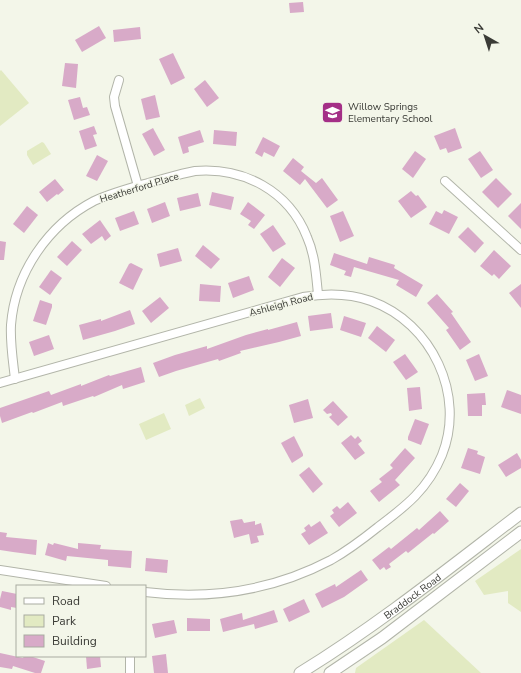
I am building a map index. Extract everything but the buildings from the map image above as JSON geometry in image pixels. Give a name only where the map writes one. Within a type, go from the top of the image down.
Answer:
[{"type":"main road","name":"Braddock Road","points":[[300,673],[358,636],[399,607],[521,513]]},
{"type":"main road","name":"Braddock Road","points":[[333,672],[382,638],[521,532]]},
{"type":"main road","points":[[325,658],[333,672]]},
{"type":"street","points":[[119,80],[114,97],[115,106],[138,186]]},
{"type":"street","name":"Heatherford Place","points":[[16,379],[11,338],[13,309],[18,290],[29,264],[50,235],[68,218],[93,202],[106,196],[186,172],[206,170],[237,174],[264,186],[276,194],[296,216],[303,228],[311,248],[318,294]]},
{"type":"street","points":[[445,181],[521,250]]},
{"type":"street","name":"Ashleigh Road","points":[[0,383],[318,294],[343,294],[358,297],[383,306],[406,321],[425,340],[439,363],[443,374],[447,389],[450,412],[447,439],[436,468],[421,491],[411,501],[356,544],[331,560],[301,574],[270,585],[233,592],[206,595],[188,596],[146,592]]},
{"type":"street","points":[[0,570],[99,585]]},
{"type":"street","points":[[130,657],[130,673]]},
{"type":"green space","points":[[1,70],[29,103],[0,126],[0,71]]},
{"type":"green space","points":[[42,142],[51,154],[33,165],[27,155],[27,151]]},
{"type":"green space","points":[[200,398],[205,408],[189,416],[185,405]]},
{"type":"green space","points":[[164,413],[171,429],[146,440],[139,424]]},
{"type":"green space","points":[[521,549],[521,612],[508,603],[508,591],[484,595],[475,581]]},
{"type":"green space","points":[[424,620],[481,673],[355,673],[356,668]]},
{"type":"place","name":"Willow Springs Elementary School","points":[[332,112]]}]
